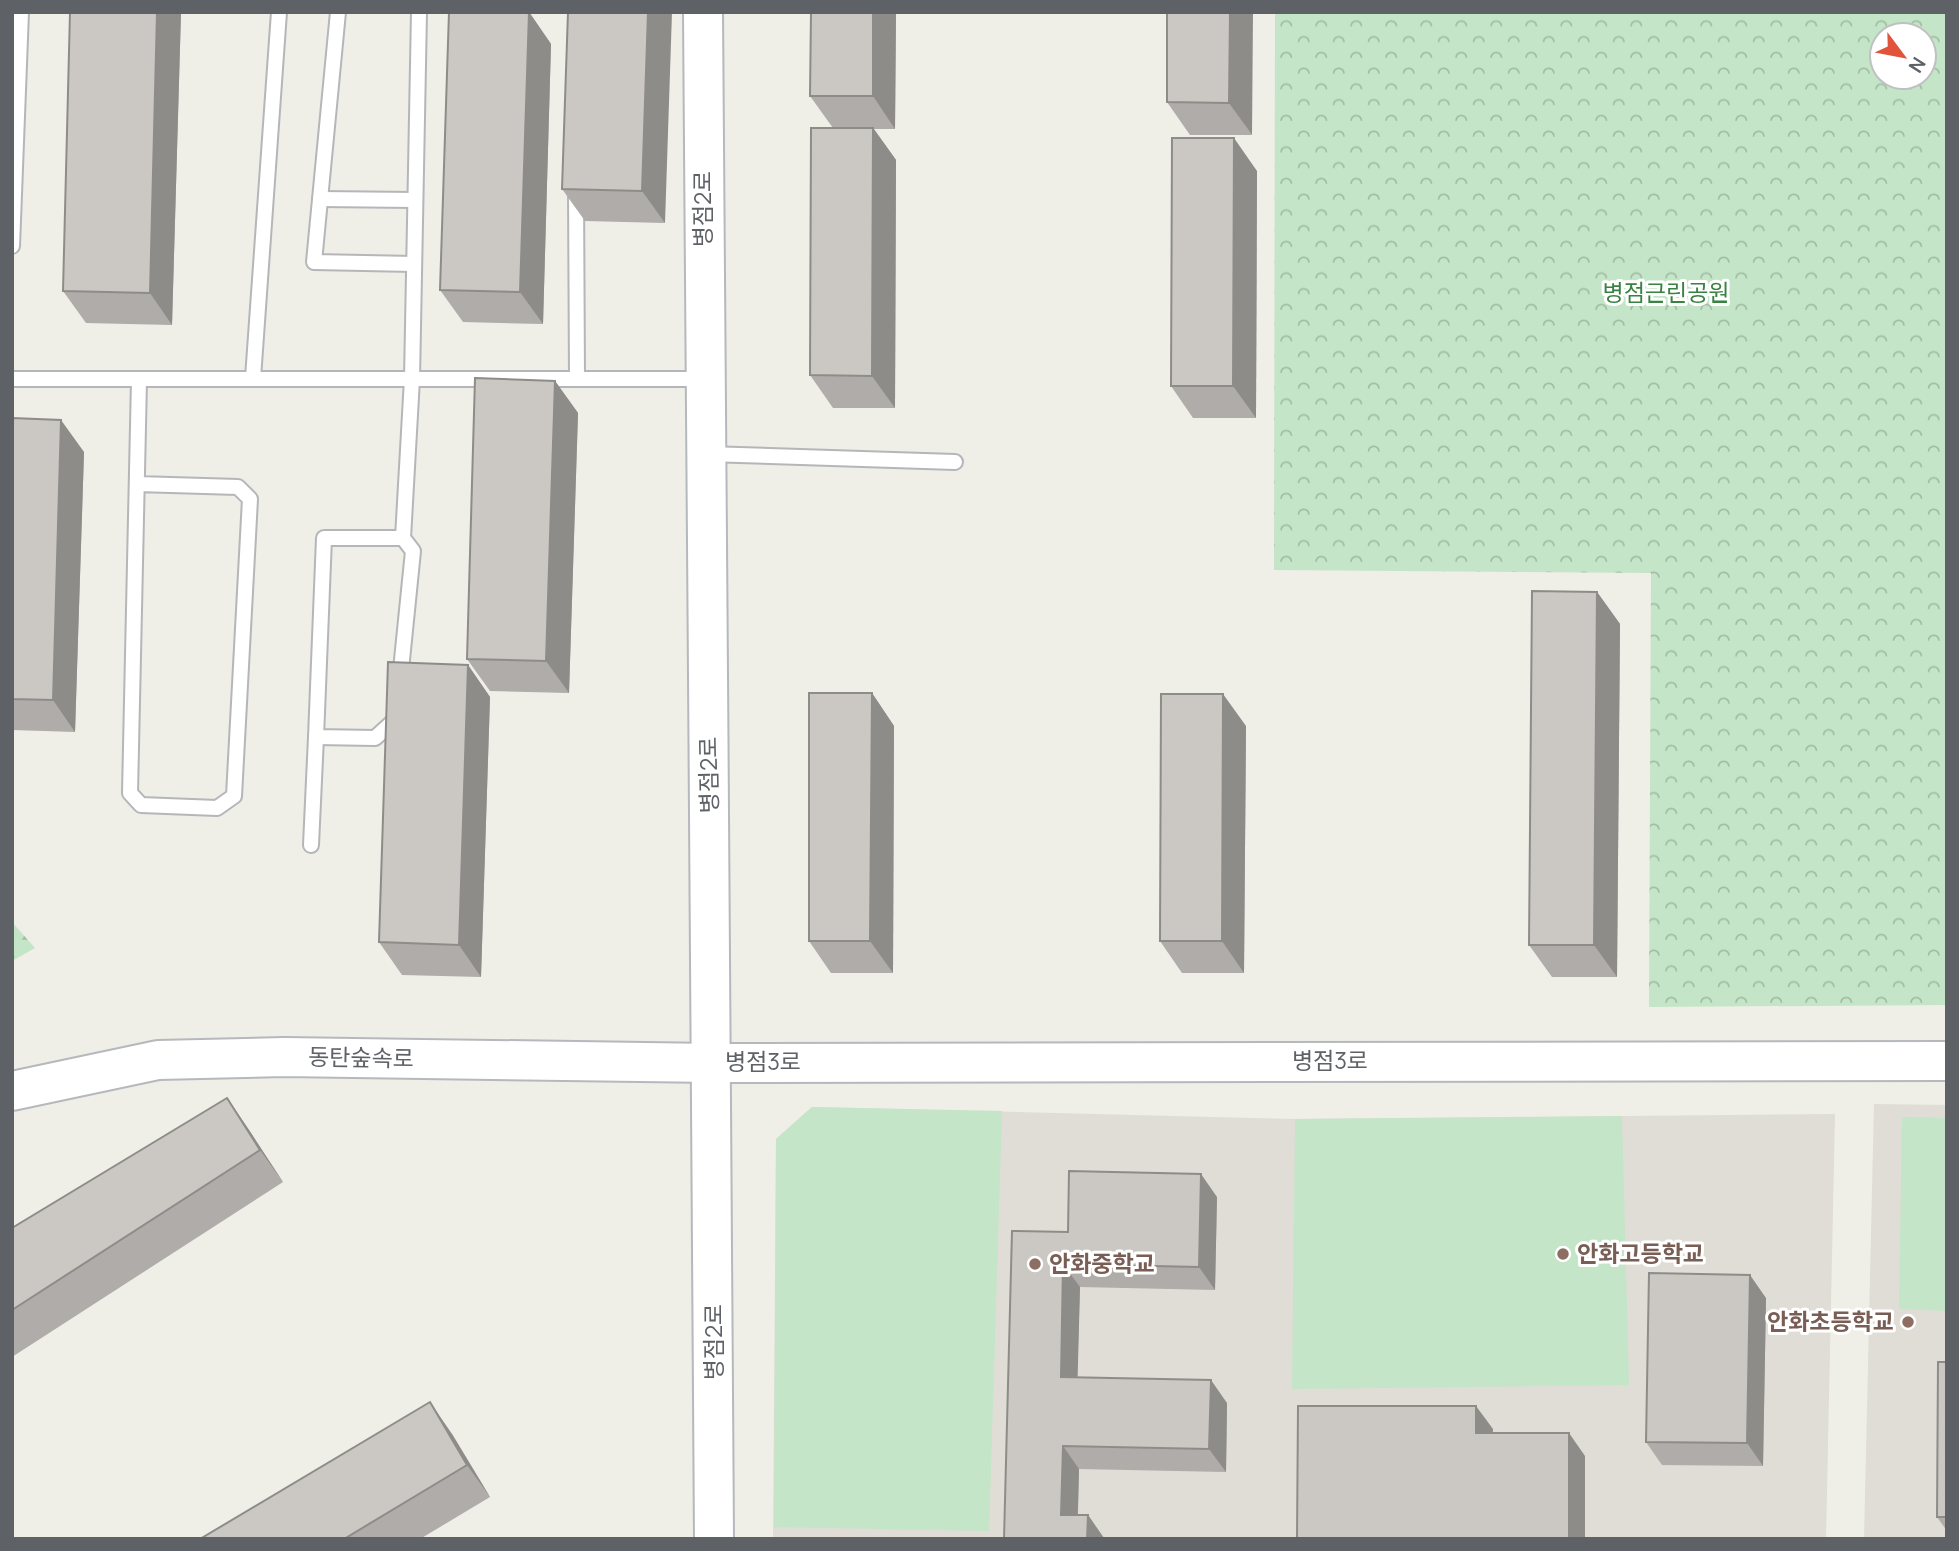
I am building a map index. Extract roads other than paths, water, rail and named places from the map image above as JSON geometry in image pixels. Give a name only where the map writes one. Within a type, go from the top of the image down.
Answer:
[{"type":"street","name":"병점2로","points":[[703,12],[704,379],[713,1062],[714,1539]]},
{"type":"street","name":"동탄숲속로","points":[[12,1091],[158,1060],[284,1057],[713,1062]]},
{"type":"street","name":"병점3로","points":[[713,1062],[1947,1061]]},
{"type":"lane","points":[[12,246],[21,12]]},
{"type":"lane","points":[[253,379],[279,12]]},
{"type":"lane","points":[[338,12],[314,262],[414,264]]},
{"type":"lane","points":[[316,737],[374,738],[397,719],[413,551],[403,538],[412,379],[419,12]]},
{"type":"lane","points":[[576,177],[577,378]]},
{"type":"lane","points":[[320,199],[415,200]]},
{"type":"lane","points":[[12,379],[704,379]]},
{"type":"lane","points":[[137,484],[238,486],[250,499],[234,796],[217,808],[141,805],[130,793],[139,380]]},
{"type":"lane","points":[[705,454],[956,462]]},
{"type":"lane","points":[[310,845],[324,538],[403,538]]},
{"type":"place","name":"안화고등학교","points":[[1563,1254]]},
{"type":"place","name":"안화중학교","points":[[1035,1264]]},
{"type":"place","name":"안화초등학교","points":[[1908,1322]]},
{"type":"park label","name":"병점근린공원","points":[[1666,293]]}]
